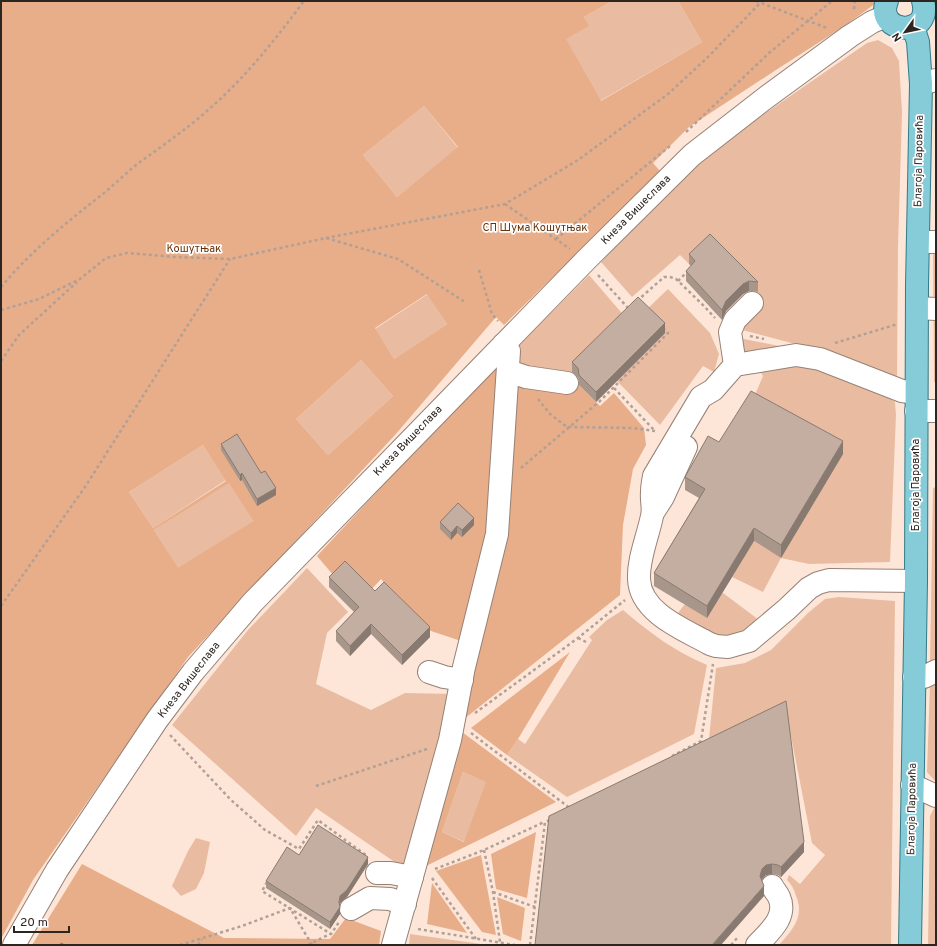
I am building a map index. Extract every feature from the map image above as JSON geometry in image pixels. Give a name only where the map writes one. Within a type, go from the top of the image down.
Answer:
[{"type":"main road","points":[[886,8],[889,20],[898,27],[908,28],[918,23],[924,13],[925,7],[923,1]]},
{"type":"main road","name":"Благоја Паровића","points":[[910,945],[916,581],[923,405],[918,313],[927,242],[928,82],[914,26]]},
{"type":"street","name":"Кнеза Вишеслава","points":[[14,945],[61,864],[153,727],[193,672],[253,602],[503,334],[586,260],[692,155],[750,109],[850,36],[872,22],[886,8]]},
{"type":"street","points":[[736,365],[730,332],[735,320],[752,303]]},
{"type":"street","points":[[393,945],[398,921],[405,904],[423,873],[454,731],[462,680],[497,534],[500,484],[513,373],[509,351],[503,334]]},
{"type":"street","points":[[916,581],[829,580],[818,583],[809,588],[749,641],[728,647],[710,644],[662,618],[649,606],[642,593],[638,580],[640,564],[653,514],[652,491],[654,476],[701,397],[713,390],[736,365],[796,355],[820,359],[902,391],[923,405]]},
{"type":"street","points":[[513,373],[526,377],[567,383]]},
{"type":"street","points":[[914,677],[924,677],[936,671]]},
{"type":"street","points":[[429,672],[444,677],[462,680]]},
{"type":"street","points":[[912,786],[936,796]]},
{"type":"street","points":[[351,909],[370,898],[384,873],[423,873]]},
{"type":"street","points":[[757,945],[776,923],[781,913],[778,895],[772,886]]},
{"type":"street","points":[[370,898],[390,899],[405,904]]},
{"type":"path","points":[[1,287],[14,271],[42,243],[134,167],[208,111],[246,73],[281,33],[304,1]]},
{"type":"path","points":[[756,1],[762,2],[807,22],[850,36]]},
{"type":"path","points":[[684,134],[769,53],[832,1]]},
{"type":"path","points":[[1,362],[19,335],[80,279],[106,258],[127,253],[230,259],[326,238],[504,204],[578,160],[668,94],[762,2]]},
{"type":"path","points":[[556,238],[672,144]]},
{"type":"path","points":[[504,204],[556,238],[586,260],[628,308],[631,314]]},
{"type":"path","points":[[326,238],[398,259],[465,302]]},
{"type":"path","points":[[1,606],[85,487],[230,259]]},
{"type":"path","points":[[479,270],[492,314],[503,334]]},
{"type":"path","points":[[678,281],[688,271],[691,275]]},
{"type":"path","points":[[628,308],[664,277],[670,277],[678,281],[702,304]]},
{"type":"path","points":[[1,310],[39,300],[80,279]]},
{"type":"path","points":[[828,345],[918,313]]},
{"type":"path","points":[[500,484],[570,427],[614,388],[668,333],[659,323]]},
{"type":"path","points":[[513,373],[550,414],[567,427],[632,428],[655,431]]},
{"type":"path","points":[[614,388],[659,436]]},
{"type":"path","points":[[316,786],[396,760],[454,731],[578,638],[620,604]]},
{"type":"path","points":[[578,638],[586,642]]},
{"type":"path","points":[[667,759],[701,741],[714,660]]},
{"type":"path","points":[[454,731],[571,809],[565,812]]},
{"type":"path","points":[[168,733],[231,800],[265,830],[290,843],[301,852]]},
{"type":"path","points":[[476,939],[423,873],[484,850],[552,819]]},
{"type":"path","points":[[299,849],[318,820],[384,873]]},
{"type":"path","points":[[530,945],[545,822]]},
{"type":"path","points":[[286,850],[290,843]]},
{"type":"path","points":[[484,850],[493,892],[500,942]]},
{"type":"path","points":[[270,877],[262,891],[331,934]]},
{"type":"path","points":[[538,883],[543,883]]},
{"type":"path","points":[[493,892],[535,908]]},
{"type":"path","points":[[180,945],[242,926],[290,908]]},
{"type":"path","points":[[290,908],[311,944],[331,934],[345,913],[351,909]]},
{"type":"path","points":[[423,930],[515,945]]},
{"type":"path","points":[[198,945],[202,939]]},
{"type":"shaded area","points":[[612,1],[678,1],[702,42],[600,101],[565,39],[588,26],[584,17]]},
{"type":"shaded area","points":[[878,40],[892,48],[899,61],[902,112],[898,248],[897,381],[803,346],[735,328],[752,298],[758,292],[689,264],[680,255],[632,297],[601,262],[687,175],[713,152],[744,128],[867,43]]},
{"type":"shaded area","points":[[424,106],[458,148],[397,197],[363,155]]},
{"type":"shaded area","points":[[933,251],[936,251],[936,382],[934,382]]},
{"type":"shaded area","points":[[589,275],[626,318],[569,375],[511,369],[515,349]]},
{"type":"shaded area","points":[[668,289],[710,333],[719,354],[714,372],[703,366],[660,425],[617,381],[644,312]]},
{"type":"shaded area","points":[[428,294],[447,324],[394,359],[375,329]]},
{"type":"shaded area","points":[[734,337],[779,346],[791,352],[740,360]]},
{"type":"shaded area","points":[[361,360],[393,396],[328,455],[296,419]]},
{"type":"shaded area","points":[[795,362],[882,393],[895,402],[896,415],[890,562],[809,564],[781,558],[763,592],[732,577],[754,541],[780,557],[751,404],[763,376],[759,369]]},
{"type":"shaded area","points":[[203,445],[226,480],[153,528],[129,492]]},
{"type":"shaded area","points":[[229,482],[253,521],[178,569],[154,530]]},
{"type":"shaded area","points":[[936,487],[936,660],[930,663],[933,488]]},
{"type":"shaded area","points":[[307,568],[348,612],[327,633],[316,684],[371,710],[405,693],[455,694],[408,864],[399,865],[316,808],[296,836],[172,725],[248,630]]},
{"type":"shaded area","points":[[723,593],[763,623],[739,634],[712,636],[673,620],[684,605]]},
{"type":"shaded area","points":[[839,597],[895,601],[891,945],[779,945],[796,923],[799,910],[792,885],[787,880],[789,875],[800,884],[825,855],[812,843],[786,711],[708,749],[716,668],[745,663],[771,650],[809,612],[825,599]]},
{"type":"shaded area","points":[[623,610],[663,641],[695,660],[707,665],[694,734],[567,797],[507,755],[518,739],[525,744],[592,640],[589,637],[607,620]]},
{"type":"shaded area","points":[[936,681],[936,782],[927,772],[930,684]]},
{"type":"shaded area","points":[[463,772],[487,782],[465,842],[442,832]]},
{"type":"shaded area","points":[[934,808],[936,808],[936,945],[928,945],[930,816]]},
{"type":"shaded area","points":[[196,838],[210,842],[204,873],[196,889],[181,896],[172,886],[188,851]]},
{"type":"shaded area","points":[[410,934],[481,944],[481,945],[409,945]]},
{"type":"green space","name":"Кошутњак","points":[[1,1],[612,1],[584,17],[589,26],[566,39],[601,101],[702,42],[678,1],[877,1],[846,25],[689,127],[653,163],[660,171],[504,325],[496,317],[395,435],[188,657],[33,880],[1,939]],"holes":[[[424,106],[458,147],[397,197],[363,155]],[[427,294],[447,324],[394,359],[375,328]],[[361,360],[393,396],[328,455],[296,419]],[[203,445],[226,481],[153,528],[129,492]],[[229,483],[253,521],[178,568],[154,530]]]},
{"type":"green space","points":[[503,361],[495,487],[483,557],[464,642],[431,631],[381,579],[370,591],[334,576],[317,556],[415,451]]},
{"type":"green space","points":[[512,377],[577,383],[600,406],[614,393],[644,428],[646,445],[633,469],[623,525],[620,595],[464,719]]},
{"type":"green space","points":[[570,652],[507,755],[471,728]]},
{"type":"green space","points":[[458,729],[556,802],[426,866]],"holes":[[[463,772],[486,782],[464,842],[442,832]]]},
{"type":"green space","points":[[536,832],[527,898],[496,889],[491,854]]},
{"type":"green space","points":[[481,855],[496,935],[482,932],[436,871]]},
{"type":"green space","points":[[82,864],[224,938],[330,939],[346,918],[381,931],[379,945],[32,945]]},
{"type":"green space","points":[[432,883],[467,933],[427,924]]},
{"type":"green space","points":[[497,897],[525,908],[521,941],[503,934]]},
{"type":"building","points":[[710,234],[758,282],[749,281],[743,284],[726,301],[722,310],[686,271],[695,261],[689,254]]},
{"type":"building","points":[[638,297],[665,323],[596,392],[579,375],[578,368],[572,362]]},
{"type":"building","points":[[751,391],[843,441],[781,545],[754,528],[707,606],[654,573],[705,489],[685,477],[708,436],[719,442]]},
{"type":"building","points":[[237,434],[261,473],[265,471],[276,488],[257,499],[242,473],[240,475],[221,444]]},
{"type":"building","points":[[458,503],[474,518],[462,530],[457,526],[451,533],[440,522]]},
{"type":"building","points":[[345,561],[375,591],[384,582],[430,627],[402,655],[371,624],[350,646],[336,631],[359,607],[329,577]]},
{"type":"building","points":[[786,701],[804,842],[781,867],[772,864],[766,865],[762,869],[760,876],[764,886],[712,945],[535,945],[549,816]]},
{"type":"building","points":[[318,825],[368,857],[347,890],[340,896],[340,907],[330,922],[266,881],[287,847],[299,855]]},
{"type":"park label","name":"СП Шума Кошутњак","points":[[535,228]]}]
